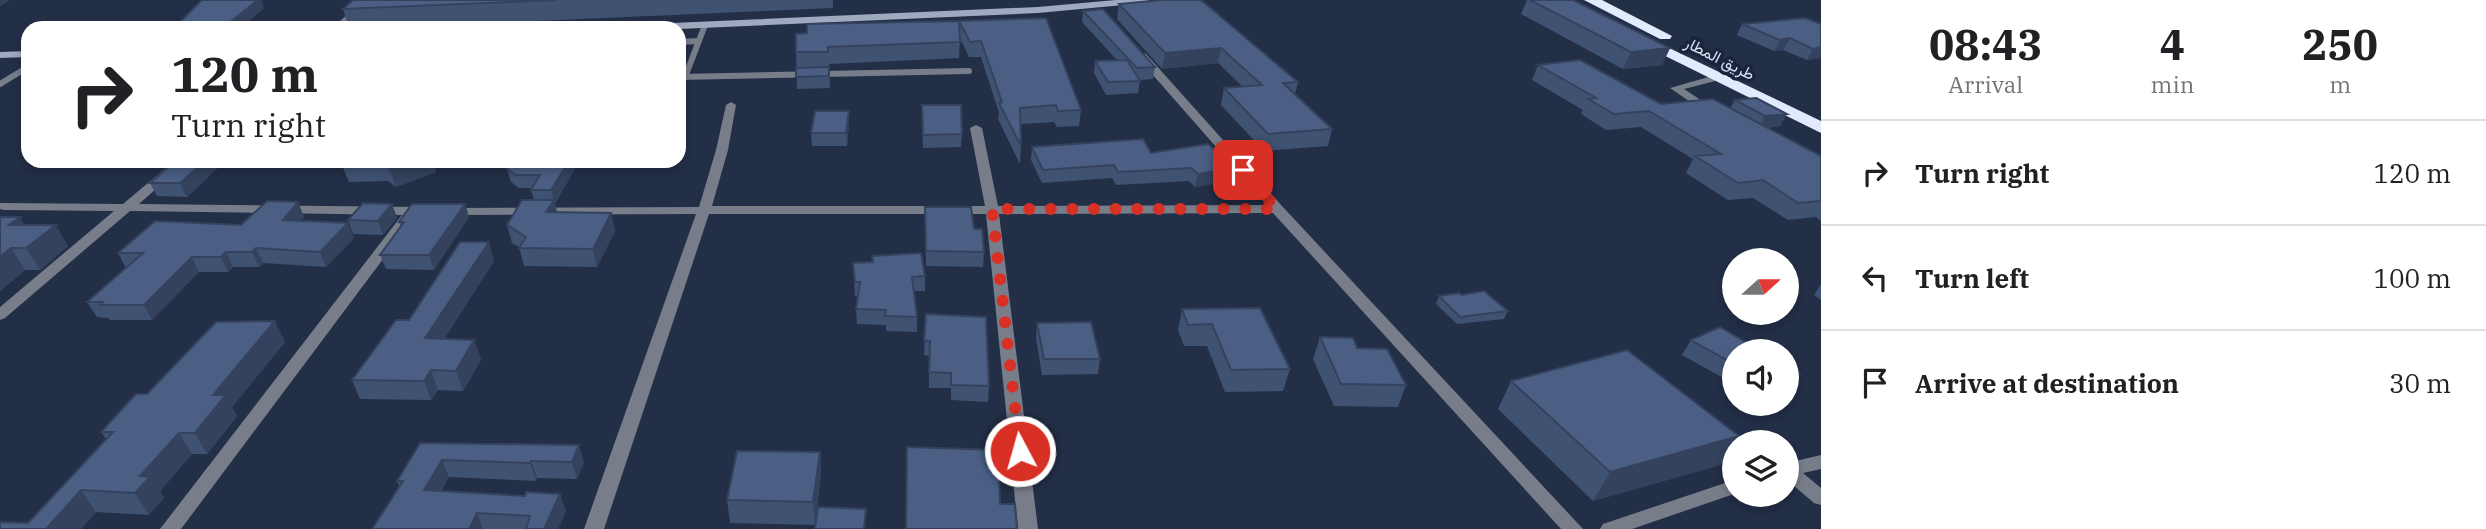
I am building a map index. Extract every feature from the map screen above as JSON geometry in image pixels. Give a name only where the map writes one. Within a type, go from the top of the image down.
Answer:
[{"type":"highway","name":"طريق المطار","points":[[1584,3],[1718,77],[1821,128]]},
{"type":"highway","name":"طريق المطار","points":[[1584,3],[1821,112]]},
{"type":"street","points":[[345,21],[369,0]]},
{"type":"street","points":[[686,25],[1081,7],[1145,0]]},
{"type":"street","points":[[1133,46],[1277,209],[1573,529]]},
{"type":"street","points":[[0,55],[21,54]]},
{"type":"street","points":[[1718,77],[1675,88],[1678,93],[1726,118]]},
{"type":"street","points":[[594,529],[704,211],[722,150],[731,105]]},
{"type":"street","points":[[976,128],[992,209],[1028,529]]},
{"type":"street","points":[[0,315],[173,168]]},
{"type":"street","points":[[4,206],[412,211],[1277,209]]},
{"type":"street","points":[[170,529],[412,211]]},
{"type":"street","points":[[1799,467],[1821,462]]},
{"type":"street","points":[[1799,480],[1821,498]]},
{"type":"street","points":[[1610,529],[1722,491]]},
{"type":"lane","points":[[686,72],[705,24]]},
{"type":"lane","points":[[686,42],[698,41]]},
{"type":"lane","points":[[0,84],[21,71]]},
{"type":"lane","points":[[686,76],[969,71]]},
{"type":"building","points":[[202,0],[258,0],[232,21],[181,21]]},
{"type":"building","points":[[353,0],[557,0],[343,9]]},
{"type":"building","points":[[1201,0],[1298,82],[1283,83],[1332,129],[1268,134],[1224,88],[1262,85],[1221,48],[1165,53],[1119,4]]},
{"type":"building","points":[[1530,0],[1573,0],[1670,48],[1631,52]]},
{"type":"building","points":[[1103,9],[1155,67],[1137,68],[1083,11]]},
{"type":"building","points":[[1046,18],[1081,110],[1058,111],[1056,105],[1020,108],[1021,146],[999,103],[1002,102],[981,41],[970,42],[959,21]]},
{"type":"building","points":[[1805,18],[1821,24],[1821,47],[1813,49],[1790,38],[1780,40],[1742,24]]},
{"type":"building","points":[[959,21],[960,42],[828,47],[828,52],[796,52],[796,34],[807,33],[807,24]]},
{"type":"building","points":[[1127,60],[1140,81],[1108,82],[1095,61]]},
{"type":"building","points":[[1580,60],[1661,104],[1713,99],[1821,156],[1821,201],[1798,203],[1763,180],[1738,183],[1695,156],[1721,154],[1649,111],[1614,114],[1588,99],[1596,98],[1538,65]]},
{"type":"building","points":[[829,67],[829,76],[796,77],[796,68]]},
{"type":"building","points":[[1756,98],[1787,114],[1765,116],[1735,100]]},
{"type":"building","points":[[922,105],[961,105],[962,134],[923,135]]},
{"type":"building","points":[[815,111],[849,111],[846,133],[811,133]]},
{"type":"building","points":[[1143,139],[1151,153],[1208,144],[1234,168],[1198,174],[1191,168],[1118,172],[1114,165],[1043,170],[1032,147]]},
{"type":"building","points":[[167,168],[197,168],[180,183],[150,183]]},
{"type":"building","points":[[565,168],[551,190],[531,190],[540,175],[516,175],[507,169]]},
{"type":"building","points":[[522,200],[554,200],[546,212],[611,213],[593,249],[519,248],[526,237],[507,225]]},
{"type":"building","points":[[267,201],[298,202],[283,220],[348,223],[320,252],[256,248],[252,252],[226,252],[221,257],[192,257],[144,305],[100,305],[103,302],[87,302],[143,253],[118,253],[155,221],[241,225]]},
{"type":"building","points":[[363,203],[392,204],[378,221],[348,220]]},
{"type":"building","points":[[412,204],[465,204],[429,255],[380,255],[404,222],[399,222]]},
{"type":"building","points":[[925,207],[971,207],[974,229],[982,229],[984,252],[926,251]]},
{"type":"building","points":[[0,217],[20,217],[9,225],[56,225],[26,248],[11,248],[0,257]]},
{"type":"building","points":[[460,242],[489,242],[425,338],[474,340],[456,371],[431,370],[424,381],[352,380],[396,320],[409,320]]},
{"type":"building","points":[[921,253],[925,276],[912,277],[917,317],[885,316],[886,310],[856,309],[860,282],[855,282],[853,263],[873,262],[872,256]]},
{"type":"building","points":[[1484,291],[1508,311],[1460,317],[1439,296],[1459,293],[1462,295]]},
{"type":"building","points":[[1260,308],[1290,369],[1231,370],[1212,324],[1188,325],[1182,309]]},
{"type":"building","points":[[926,314],[986,317],[989,386],[951,385],[951,373],[929,372],[930,341],[924,340]]},
{"type":"building","points":[[275,321],[213,395],[226,395],[195,433],[179,433],[140,476],[150,477],[135,493],[81,490],[46,529],[0,529],[0,522],[28,523],[113,432],[101,432],[136,394],[147,394],[216,322]]},
{"type":"building","points":[[1091,322],[1100,359],[1044,359],[1037,323]]},
{"type":"building","points":[[1720,327],[1740,339],[1722,339],[1722,357],[1691,340]]},
{"type":"building","points":[[1320,337],[1353,338],[1357,348],[1387,349],[1406,385],[1341,384]]},
{"type":"building","points":[[1627,350],[1731,430],[1722,430],[1722,441],[1610,472],[1511,381]]},
{"type":"building","points":[[420,443],[579,445],[572,462],[442,460],[424,490],[525,496],[526,492],[560,494],[545,527],[557,527],[556,529],[526,529],[530,516],[477,513],[469,529],[372,529],[403,481],[397,481]]},
{"type":"building","points":[[907,447],[998,450],[1000,504],[1015,504],[1017,529],[906,529]]},
{"type":"building","points":[[737,451],[820,452],[813,502],[727,500]]},
{"type":"building","points":[[818,507],[866,509],[864,529],[815,529]]},
{"type":"route","points":[[1020,451],[992,209],[1277,209],[1243,170]]}]
